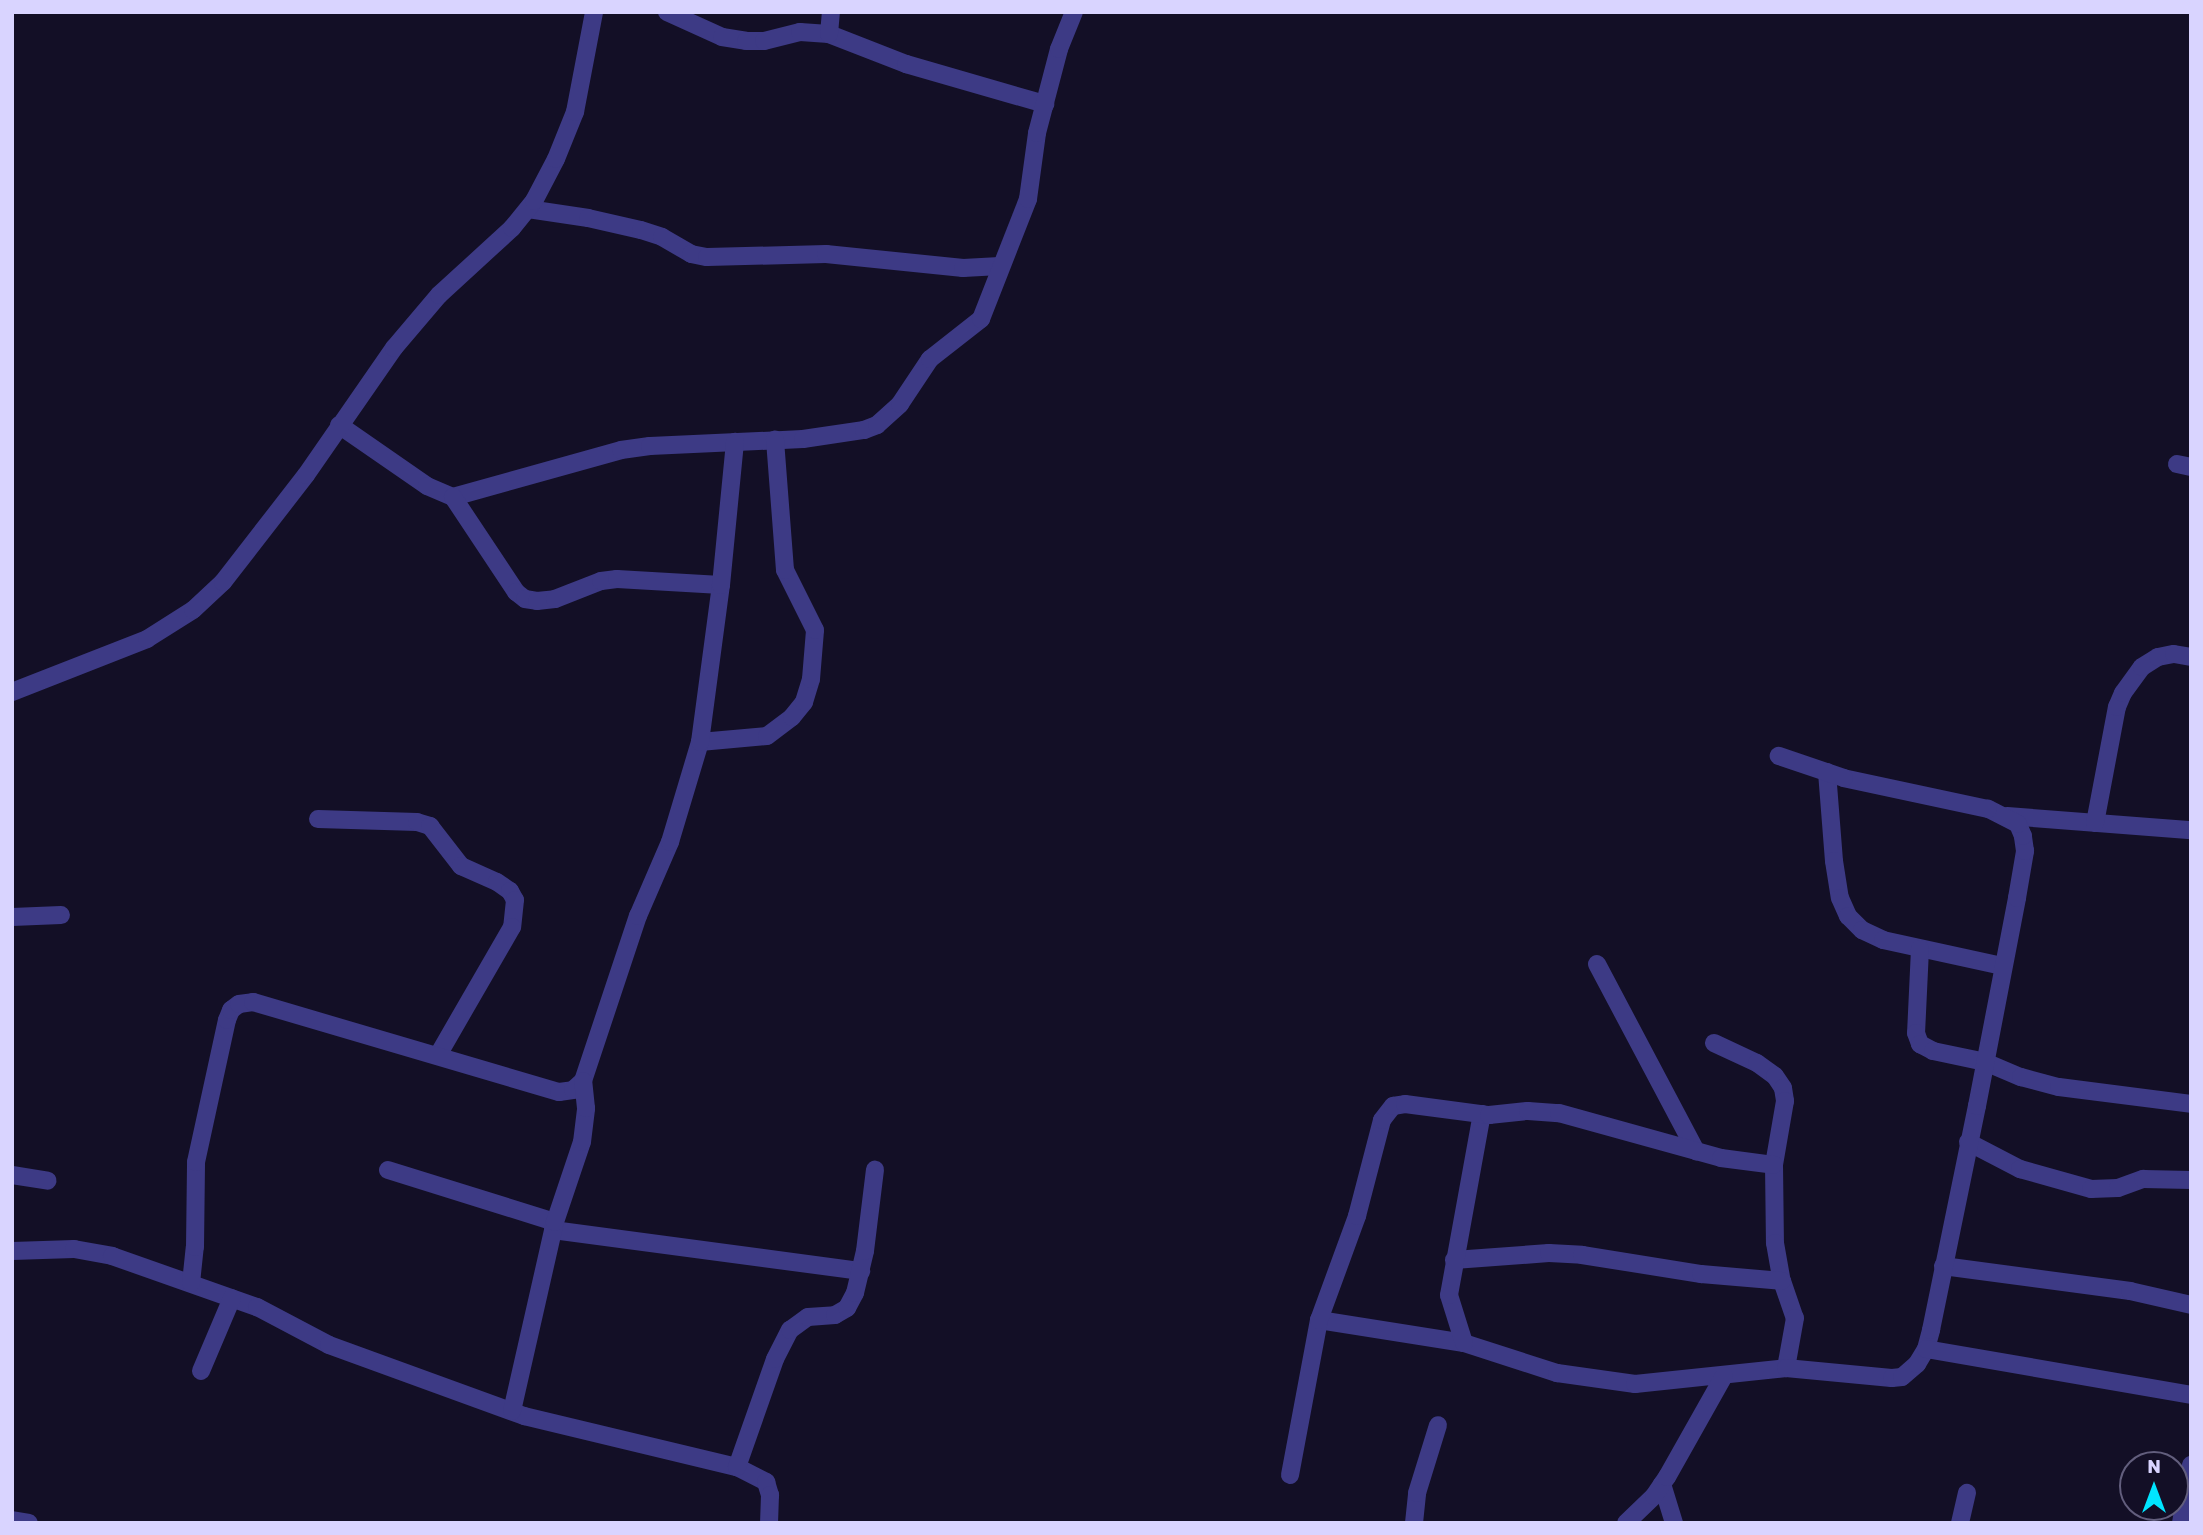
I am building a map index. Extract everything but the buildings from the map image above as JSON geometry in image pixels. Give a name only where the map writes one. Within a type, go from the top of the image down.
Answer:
[{"type":"street","points":[[12,692],[127,649],[193,610],[237,564],[306,475],[394,348],[427,308],[528,209],[569,131],[581,88],[594,12]]},
{"type":"street","points":[[667,12],[722,37],[746,41],[764,41],[800,32],[829,34],[905,64],[1045,104]]},
{"type":"street","points":[[829,34],[831,12]]},
{"type":"street","points":[[453,497],[621,450],[803,439],[864,430],[890,416],[930,359],[981,319],[1028,199],[1037,133],[1059,49],[1074,12]]},
{"type":"street","points":[[528,209],[632,228],[662,237],[691,254],[707,257],[826,254],[963,268],[1000,266]]},
{"type":"street","points":[[339,425],[427,486],[453,497],[516,592],[525,599],[555,599],[601,581],[618,579],[721,585]]},
{"type":"street","points":[[700,742],[767,736],[792,717],[804,702],[811,679],[815,630],[785,570],[775,439]]},
{"type":"street","points":[[512,1411],[554,1226],[582,1142],[586,1108],[583,1081],[638,916],[670,842],[700,742],[721,585],[735,442]]},
{"type":"street","points":[[2095,823],[2117,707],[2123,693],[2143,667],[2158,657],[2174,654],[2191,657]]},
{"type":"street","points":[[1319,1320],[1464,1343],[1557,1373],[1635,1384],[1786,1368],[1902,1377],[1917,1364],[1926,1349],[2025,851],[2018,824],[1988,809],[1827,772],[1779,756]]},
{"type":"street","points":[[1827,772],[1840,898],[1848,916],[1862,930],[1883,940],[2002,966]]},
{"type":"street","points":[[2007,817],[2191,830]]},
{"type":"street","points":[[318,820],[417,822],[430,826],[461,866],[496,882],[510,891],[515,900],[512,927],[439,1055]]},
{"type":"street","points":[[12,917],[61,915]]},
{"type":"street","points":[[1920,949],[1915,1019],[1920,1044],[1933,1051],[1985,1062],[2021,1077],[2059,1087],[2191,1104]]},
{"type":"street","points":[[1597,964],[1696,1151]]},
{"type":"street","points":[[191,1283],[195,1247],[196,1162],[231,1010],[239,1004],[253,1002],[559,1092],[573,1090],[583,1081]]},
{"type":"street","points":[[1714,1043],[1757,1063],[1776,1076],[1783,1088],[1785,1101],[1774,1165],[1776,1243],[1782,1281],[1794,1318],[1786,1368]]},
{"type":"street","points":[[1290,1475],[1319,1320],[1357,1216],[1386,1111],[1405,1104],[1482,1114],[1559,1113],[1740,1162],[1774,1165]]},
{"type":"street","points":[[1464,1343],[1449,1295],[1482,1114]]},
{"type":"street","points":[[1968,1142],[2020,1169],[2091,1189],[2118,1188],[2143,1179],[2191,1180]]},
{"type":"street","points":[[388,1170],[554,1226],[861,1271]]},
{"type":"street","points":[[737,1467],[778,1352],[790,1330],[808,1317],[835,1315],[847,1308],[861,1271],[875,1170]]},
{"type":"street","points":[[12,1175],[48,1181]]},
{"type":"street","points":[[12,1251],[74,1248],[94,1251],[257,1307],[330,1345],[512,1411],[548,1423],[737,1467],[765,1482],[770,1495],[769,1523]]},
{"type":"street","points":[[1454,1260],[1571,1254],[1701,1274],[1782,1281]]},
{"type":"street","points":[[1943,1266],[2130,1291],[2191,1305]]},
{"type":"street","points":[[201,1371],[232,1298]]},
{"type":"street","points":[[1926,1349],[2191,1395]]},
{"type":"street","points":[[1626,1523],[1662,1484],[1724,1376]]},
{"type":"street","points":[[1414,1523],[1418,1493],[1438,1425]]},
{"type":"street","points":[[2181,1523],[2191,1465]]},
{"type":"street","points":[[1662,1484],[1674,1523]]},
{"type":"street","points":[[1960,1523],[1967,1493]]},
{"type":"street","points":[[12,1520],[29,1523]]}]
